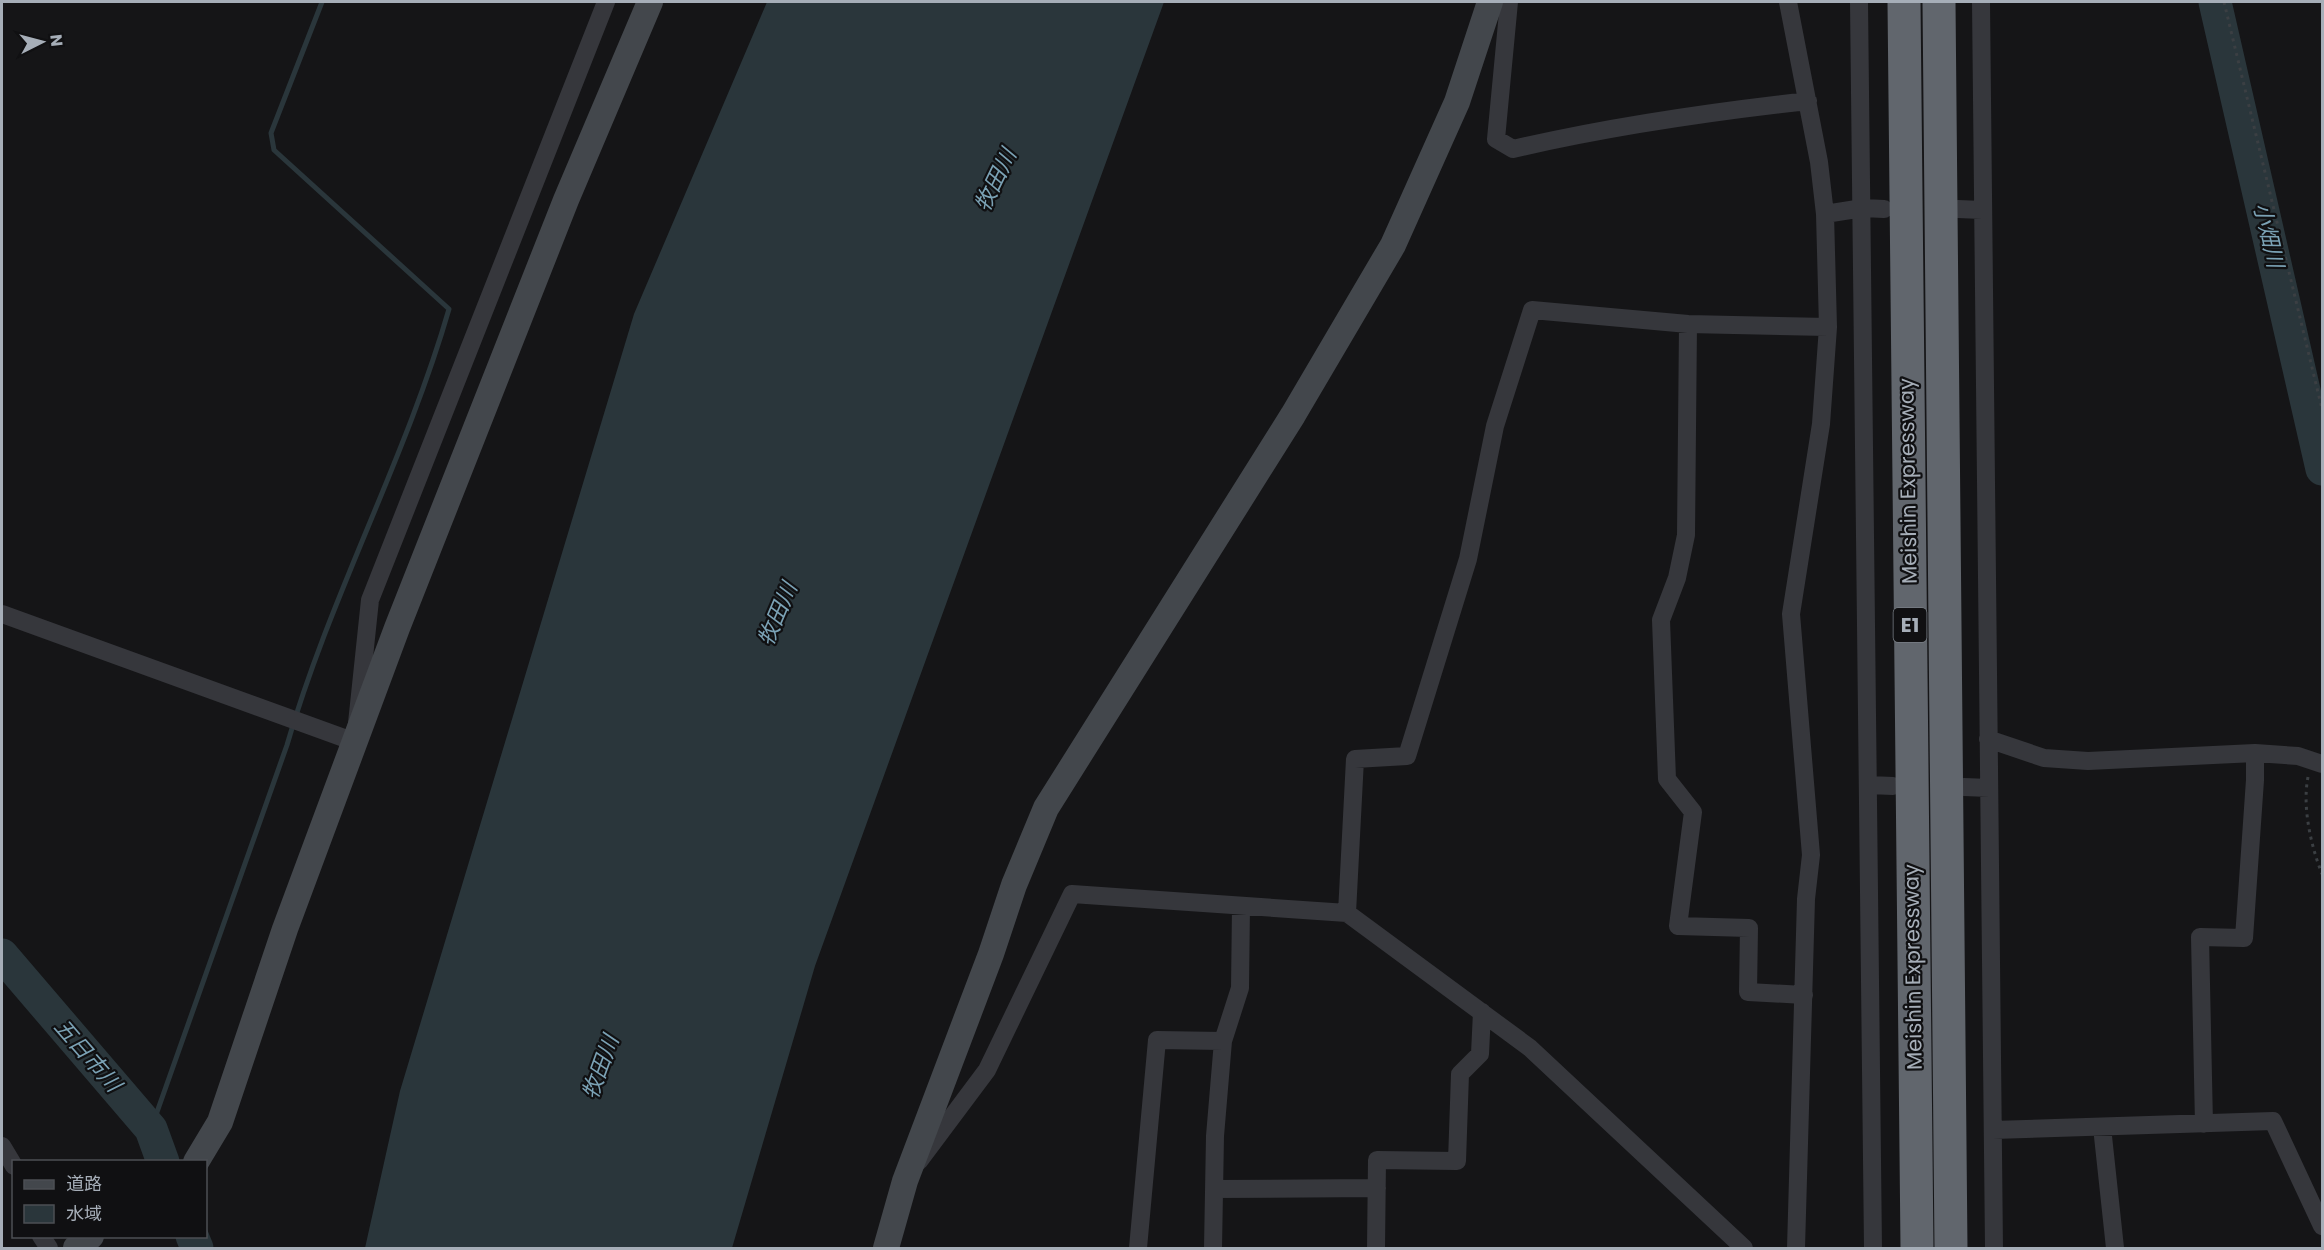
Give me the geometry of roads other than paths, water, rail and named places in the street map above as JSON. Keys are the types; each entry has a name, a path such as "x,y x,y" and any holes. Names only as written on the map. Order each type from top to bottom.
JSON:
{"highway":[{"name":"Meishin Expressway","path":"1904,2 1917,1248"},
{"name":"Meishin Expressway","path":"1939,2 1951,1248"}],"street":[{"path":"356,742 370,600 606,2"},
{"path":"197,1160 220,1122 285,929 402,617 553,233 650,2"},
{"path":"886,1248 904,1181 991,954 1014,885 1046,808 1293,415 1394,245 1457,102 1490,2"},
{"path":"1509,2 1496,139 1513,148 1566,136 1699,113 1808,101"},
{"path":"1788,2 1808,101 1824,214 1828,327 1821,424 1791,614 1811,855 1806,898 1796,1248"},
{"path":"1859,2 1874,1248"},
{"path":"1981,2 1994,1248"},
{"path":"1824,214 1863,208 1884,208"},
{"path":"1958,209 1982,210"},
{"path":"1347,913 1355,759 1407,756 1468,559 1495,426 1532,310 1688,324 1828,327"},
{"path":"1688,324 1686,536 1677,578 1661,620 1667,779 1694,812 1678,926 1749,928 1748,992 1804,995"},
{"path":"2,614 356,742"},
{"path":"1988,739 2044,758 2088,761 2255,753 2298,756 2319,763"},
{"path":"2204,1124 2200,937 2244,938 2255,753"},
{"path":"1869,785 1893,786"},
{"path":"1964,787 1989,788"},
{"path":"904,1181 987,1070 1072,894 1347,913 1530,1048 1744,1248"},
{"path":"1213,1248 1214,1189 1223,1041 1240,988 1241,906"},
{"path":"1376,1248 1377,1160 1457,1161 1460,1074 1480,1054 1482,1012"},
{"path":"1138,1248 1157,1040 1223,1041"},
{"path":"1993,1130 2273,1121 2322,1226"},
{"path":"2102,1127 2115,1248"},
{"path":"2,1146 12,1163"},
{"path":"1214,1189 1377,1188"},
{"path":"76,1248 89,1238"}],"water":[{"name":"牧田川","path":"767,2 1164,2 815,966 732,1248 365,1248 400,1091 634,314"}],"waterway":[{"path":"151,1129 324,635 412,419 449,309 274,150 271,133 322,2"},
{"name":"小畑川","path":"2215,2 2322,469"},
{"name":"五日市川","path":"2,955 151,1129 162,1160"},
{"name":"五日市川","path":"193,1238 197,1248"}]}
